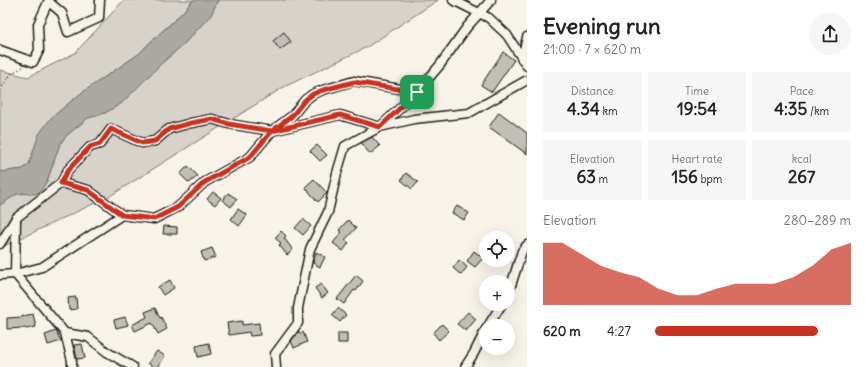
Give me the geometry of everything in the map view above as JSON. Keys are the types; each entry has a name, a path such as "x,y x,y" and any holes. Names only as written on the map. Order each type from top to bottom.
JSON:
{"street":[{"path":"0,50 33,62 39,51 38,24 49,1 62,14 68,32 99,18 100,0"},
{"path":"453,0 489,18 507,35 527,66"},
{"path":"276,367 275,354 298,323 298,308 310,249 328,212 345,146 380,127 417,92 440,65 467,27 491,0"},
{"path":"522,59 527,37"},
{"path":"0,244 16,218 61,183 68,170 90,147 100,144 111,129 142,143 155,141 169,129 212,119 229,124 272,131 340,115 380,127 414,119 469,113 527,80"},
{"path":"61,183 88,190 122,215 154,219 178,207 205,182 250,157 272,131 292,116 305,100 313,94 354,82 417,92"},
{"path":"0,275 15,274 42,267 122,215"},
{"path":"16,218 15,274 65,333 72,361 72,367"},
{"path":"514,275 522,251 527,245"},
{"path":"65,333 88,337 132,367"},
{"path":"465,367 479,343"}],"path":[{"path":"0,90 11,74 33,62"}],"shaded area":[{"path":"124,0 193,0 181,14 140,53 80,94 51,118 36,143 29,164 23,169 0,172 0,70 28,77 75,53"},
{"path":"193,0 218,0 211,15 185,43 162,63 122,103 105,113 88,118 66,136 60,144 47,181 38,193 17,194 0,205 0,172 23,169 29,164 39,134 51,118 80,94 140,53 181,14"},
{"path":"218,0 438,0 367,47 282,88 110,196 0,248 0,205 17,194 38,193 47,181 60,144 66,136 88,118 105,113 122,103 162,63 185,43 211,15"}],"building":[{"path":"284,32 291,42 280,50 273,41"},
{"path":"503,52 514,60 492,92 481,85"},
{"path":"499,112 527,133 527,154 489,127"},
{"path":"372,137 380,146 370,154 361,143"},
{"path":"317,145 327,155 320,161 310,151"},
{"path":"188,166 198,176 189,183 180,174"},
{"path":"406,173 418,182 412,189 401,180"},
{"path":"314,179 327,193 318,202 305,187"},
{"path":"213,192 221,198 215,205 207,199"},
{"path":"228,193 237,199 231,207 222,200"},
{"path":"457,206 469,213 464,220 452,213"},
{"path":"238,209 247,215 239,226 231,219"},
{"path":"303,219 311,226 303,235 295,228"},
{"path":"348,220 356,228 345,240 349,243 343,251 333,243 342,232 339,230"},
{"path":"164,226 177,227 177,234 163,234"},
{"path":"281,231 286,236 284,238 293,250 287,255 279,245 281,243 275,238"},
{"path":"212,248 216,257 204,261 201,252"},
{"path":"474,251 479,255 479,262 475,267 467,261"},
{"path":"316,252 325,257 320,267 313,263"},
{"path":"459,260 467,267 461,275 453,268"},
{"path":"356,275 363,281 356,291 354,290 344,304 337,299"},
{"path":"170,280 174,288 163,295 158,287"},
{"path":"321,284 328,293 322,298 315,288"},
{"path":"76,297 77,309 69,310 68,298"},
{"path":"155,308 167,329 158,334 152,323 135,331 132,325 147,317 145,312"},
{"path":"338,308 346,315 340,322 332,315"},
{"path":"468,312 476,319 466,331 457,324"},
{"path":"33,314 36,327 26,329 7,329 7,318 23,317"},
{"path":"125,317 128,325 116,328 114,320"},
{"path":"242,321 242,325 259,323 260,335 250,336 249,332 229,335 227,323"},
{"path":"442,324 449,331 439,340 433,333"},
{"path":"56,331 61,341 48,345 45,335"},
{"path":"299,331 300,334 303,332 307,342 294,348 291,341"},
{"path":"338,333 347,333 347,343 338,343"},
{"path":"209,343 211,354 198,357 196,346"},
{"path":"82,344 85,358 77,359 74,345"},
{"path":"157,351 165,356 158,367 153,367 148,363"}],"route":[{"path":"417,92 354,82 323,90 313,94 305,100 292,116 272,131 229,124 212,119 169,129 155,141 142,143 111,129 100,144 90,147 68,170 61,183 88,190 122,215 154,219 178,207 205,182 250,157 272,131 340,115 380,127 417,92"}]}
